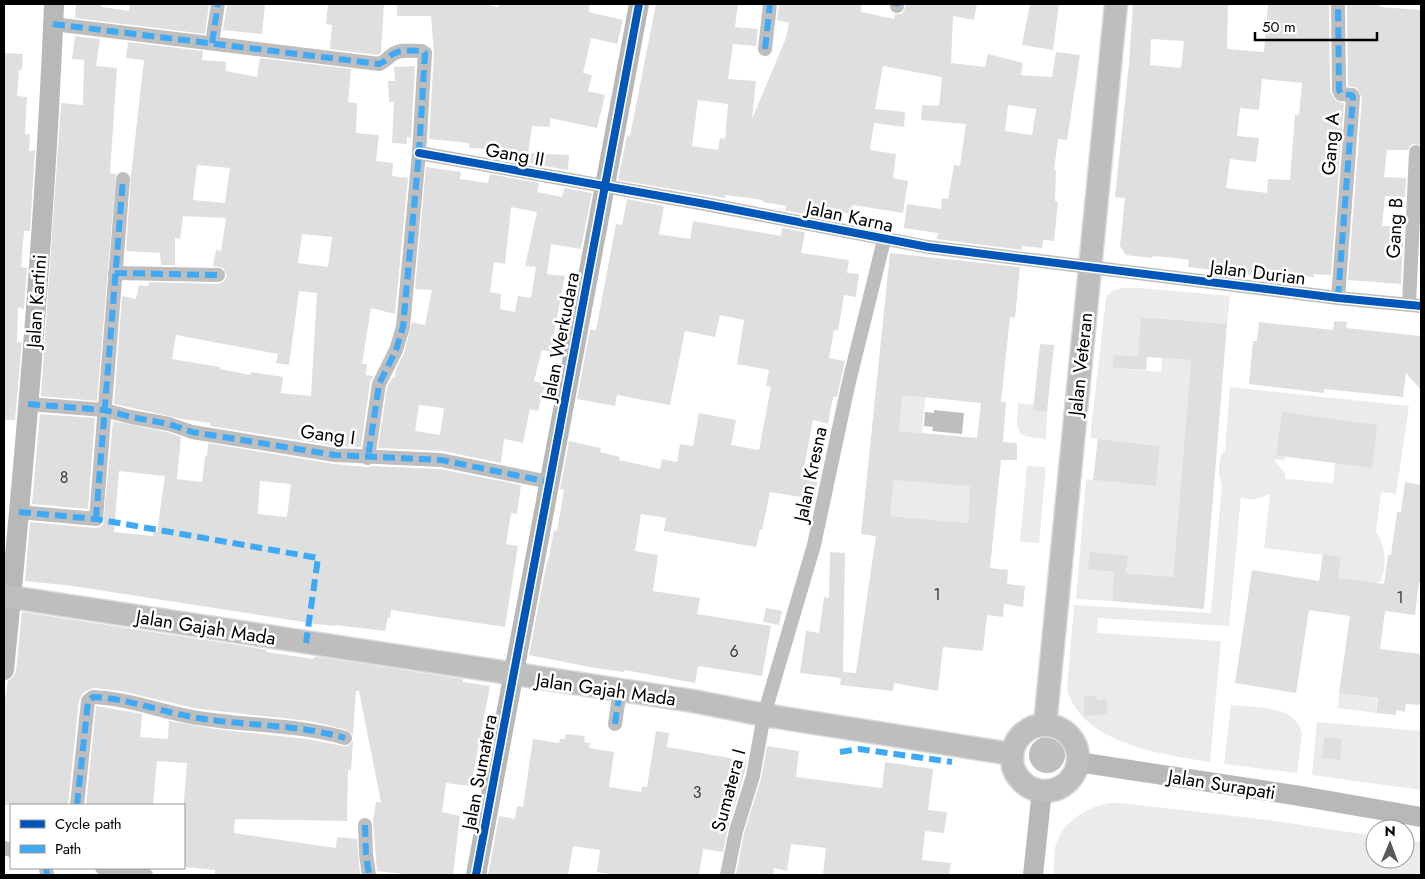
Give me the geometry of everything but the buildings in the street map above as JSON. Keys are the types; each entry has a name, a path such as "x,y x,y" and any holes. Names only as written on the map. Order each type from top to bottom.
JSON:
{"main road":[{"name":"Jalan Kartini","path":"4,670 7,596 19,512 28,404 48,130 54,4"},
{"name":"Jalan Werkudara","path":"514,675 640,4"},
{"name":"Jalan Veteran","path":"1045,725 1116,4"},
{"name":"Jalan Gajah Mada","path":"7,596 620,690 1012,754"},
{"name":"Jalan Sumatera","path":"476,875 514,675"},
{"path":"1045,725 1061,729 1073,740 1078,762 1075,771 1062,786 1052,790 1042,790 1032,788 1023,782 1014,769 1012,754 1019,736 1036,726 1045,725"},
{"name":"Jalan Surapati","path":"1078,762 1300,796 1421,817"},
{"path":"1033,875 1042,790"}],"street":[{"path":"212,43 218,4"},
{"path":"765,49 770,4"},
{"name":"Gang A","path":"1338,4 1339,90 1343,95 1353,97 1338,298"},
{"path":"53,24 379,64 400,51 424,52 426,57 419,153 403,327 396,350 379,384 368,458"},
{"name":"Gang B","path":"1415,306 1416,152"},
{"name":"Gang II","path":"419,153 605,185"},
{"path":"19,512 96,519 123,179"},
{"name":"Jalan Karna","path":"605,185 884,240 987,256 1090,267"},
{"name":"Jalan Kresna","path":"764,715 814,545 848,386 884,240"},
{"name":"Jalan Durian","path":"1090,267 1415,306"},
{"path":"115,273 218,275"},
{"name":"Gang I","path":"28,404 104,410 169,424 192,432 318,453 368,458 441,460 549,482"},
{"path":"615,724 620,690"},
{"path":"77,804 88,701 93,698 196,718 322,732 345,738"},
{"name":"Sumatera I","path":"727,875 736,831 753,776 764,715"},
{"path":"365,825 369,875"},
{"path":"108,869 146,875"}],"shaded area":[{"path":"1141,288 1230,296 1227,324 1142,317 1138,356 1113,355 1113,368 1161,372 1162,358 1191,360 1173,577 1126,573 1128,556 1089,570 1114,572 1112,601 1076,599 1086,479 1156,486 1160,446 1090,438 1106,298 1112,291 1117,289"},
{"path":"1230,387 1409,406 1396,494 1381,492 1376,532 1384,550 1384,569 1381,581 1372,584 1338,578 1341,557 1264,548 1270,494 1252,499 1241,497 1229,626 1098,618 1097,633 1221,641 1210,762 1148,750 1105,734 1088,722 1075,707 1067,688 1074,605 1211,613 1222,484 1219,477 1219,469 1222,453 1225,452","holes":["1286,457 1335,463 1333,483 1285,479 1285,473 1274,460 1284,460"]},
{"path":"904,388 926,390 922,433 919,433 970,486 968,523 890,516"},
{"path":"1018,403 1034,405 1034,411 1047,412 1046,439 1020,434 1017,424"},
{"path":"934,410 964,413 962,434 932,431 933,427 924,426 925,412 934,413"},
{"path":"1027,466 1046,467 1039,543 1020,542"},
{"path":"1339,693 1377,698 1376,713 1338,708"},
{"path":"1231,705 1272,709 1283,712 1298,724 1302,733 1297,773 1224,764"},
{"path":"1317,722 1420,731 1421,790 1312,775"},
{"path":"1047,737 1054,738 1060,742 1064,748 1064,762 1060,768 1054,772 1047,773 1040,772 1034,768 1030,762 1029,755 1030,748 1034,742 1040,738"},
{"path":"1121,803 1268,820 1365,835 1365,869 1415,869 1415,841 1421,842 1421,875 1053,875 1055,848 1063,831 1076,817 1102,805"}],"marked path":[{"path":"212,43 218,4"},
{"path":"765,49 770,4"},
{"path":"1338,4 1339,90 1341,94 1352,95 1353,97 1338,298"},
{"path":"53,24 379,64 400,51 422,51 425,53 419,153 403,327 396,350 379,384 368,458"},
{"path":"96,519 123,179"},
{"path":"115,273 218,275"},
{"path":"28,404 104,410 169,424 192,432 335,455 441,460 549,482"},
{"path":"19,512 96,519 318,558 306,643"},
{"path":"615,724 620,690"},
{"path":"77,804 88,701 93,697 119,700 216,721 309,730 345,738"},
{"path":"840,752 859,749 952,762"},
{"path":"365,825 369,875"},
{"path":"46,869 47,875"}],"cycle path":[{"path":"476,875 639,4"},
{"path":"419,153 711,205 928,247 1338,298 1421,306"}]}
